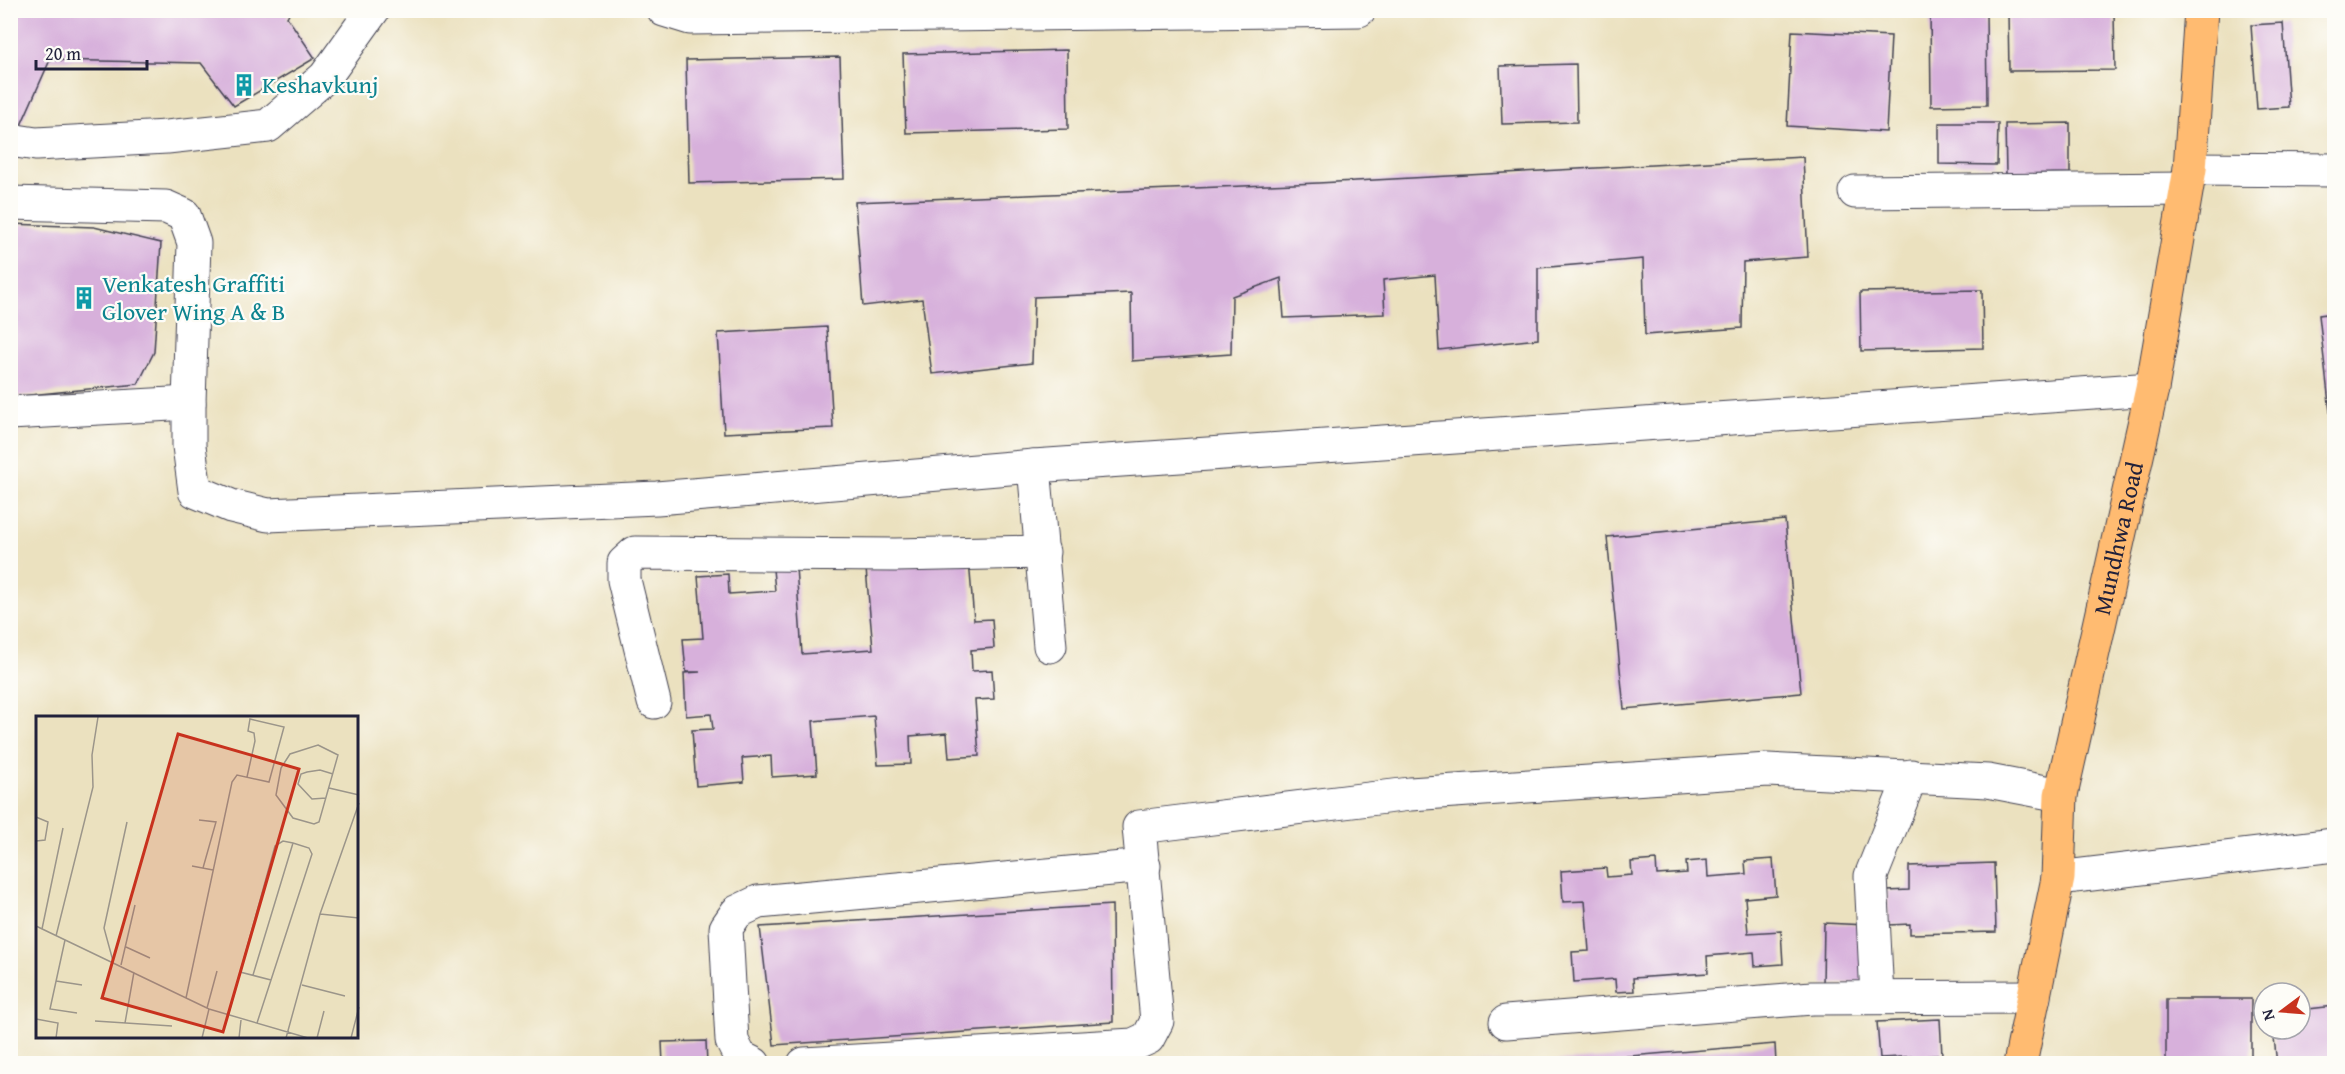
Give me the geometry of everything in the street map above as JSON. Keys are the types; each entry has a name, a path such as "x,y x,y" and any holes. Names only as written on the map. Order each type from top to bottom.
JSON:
{"main road":[{"name":"Mundhwa Road","path":"2020,1064 2058,878 2061,795 2152,389 2188,179 2200,10"}],"street":[{"path":"10,140 36,144 167,137 268,126 326,77 373,10"},
{"path":"664,10 690,18 829,14 1359,10"},
{"path":"1855,192 2188,179 2334,170"},
{"path":"10,203 166,207 183,215 194,243 189,446 195,491 231,506 268,514 657,498 1034,466 2152,389"},
{"path":"10,413 189,403"},
{"path":"1034,466 1050,646"},
{"path":"654,702 624,579 624,563 635,553 895,555 1043,552"},
{"path":"804,1064 1133,1045 1148,1038 1157,1021 1139,827 1410,794 1768,770 1988,781 2061,795"},
{"path":"1877,997 1871,876 1911,776"},
{"path":"2058,878 2334,845"},
{"path":"754,1064 740,1057 732,1041 726,928 737,912 758,902 1144,866"},
{"path":"1506,1022 1812,998 2034,997"}],"building":[{"name":"Keshavkunj","path":"10,10 291,10 287,17 315,58 234,106 201,63 50,60 21,125 10,122"},
{"path":"1930,10 1986,10 1987,105 1931,106"},
{"path":"2114,11 2115,70 2009,71 2008,12"},
{"path":"2283,23 2289,107 2257,109 2251,25"},
{"path":"1792,31 1891,36 1886,132 1787,126"},
{"path":"1067,50 1068,129 906,133 903,54"},
{"path":"840,57 844,179 689,183 686,60"},
{"path":"1576,64 1577,122 1502,124 1500,66"},
{"path":"1939,123 1998,123 1997,165 1939,164"},
{"path":"2070,123 2070,173 2006,174 2005,124"},
{"path":"1803,157 1808,257 1743,262 1742,328 1645,335 1643,259 1538,268 1538,339 1439,350 1435,275 1383,280 1385,314 1284,318 1281,278 1232,296 1231,354 1132,361 1131,293 1034,297 1032,363 932,374 922,299 863,306 855,202 1318,183"},
{"name":"Venkatesh Graffiti Glover Wing A & B","path":"10,224 94,227 161,243 154,352 138,384 10,397"},
{"path":"1982,290 1983,348 1861,351 1860,292"},
{"path":"2334,313 2334,421 2331,421 2319,315"},
{"path":"827,327 833,428 724,433 718,333"},
{"path":"1785,520 1801,693 1624,709 1607,537"},
{"path":"969,561 974,620 992,619 994,648 971,650 972,671 992,670 994,699 975,700 979,756 949,758 947,733 910,736 911,764 878,765 874,716 813,721 817,774 772,777 771,756 742,758 744,782 696,786 692,730 713,729 711,714 686,716 684,673 700,672 686,672 683,639 703,638 698,576 728,574 729,594 775,591 773,569 796,567 802,654 873,649 866,569"},
{"path":"1773,859 1776,895 1745,898 1748,933 1781,931 1783,964 1755,966 1754,952 1707,956 1708,973 1633,978 1634,991 1616,992 1615,979 1574,982 1572,952 1589,951 1585,901 1563,902 1561,871 1606,868 1607,877 1632,875 1631,862 1656,860 1657,875 1687,873 1686,862 1707,860 1708,877 1746,874 1745,861"},
{"path":"1994,863 1996,932 1910,934 1910,924 1889,925 1887,891 1909,890 1909,866"},
{"path":"1112,905 1113,1022 774,1045 760,927"},
{"path":"1824,923 1866,925 1863,982 1823,985"},
{"path":"2166,999 2251,999 2251,1064 2166,1064"},
{"path":"2334,1006 2334,1064 2277,1064 2274,1041 2312,1041 2312,1009"},
{"path":"1940,1019 1942,1055 1880,1058 1877,1022"},
{"path":"706,1041 707,1064 663,1064 662,1042"},
{"path":"1775,1044 1776,1064 1466,1064 1582,1060"}],"place":[{"name":"Keshavkunj","path":"244,85"},
{"name":"Venkatesh Graffiti Glover Wing A & B","path":"84,298"}]}
